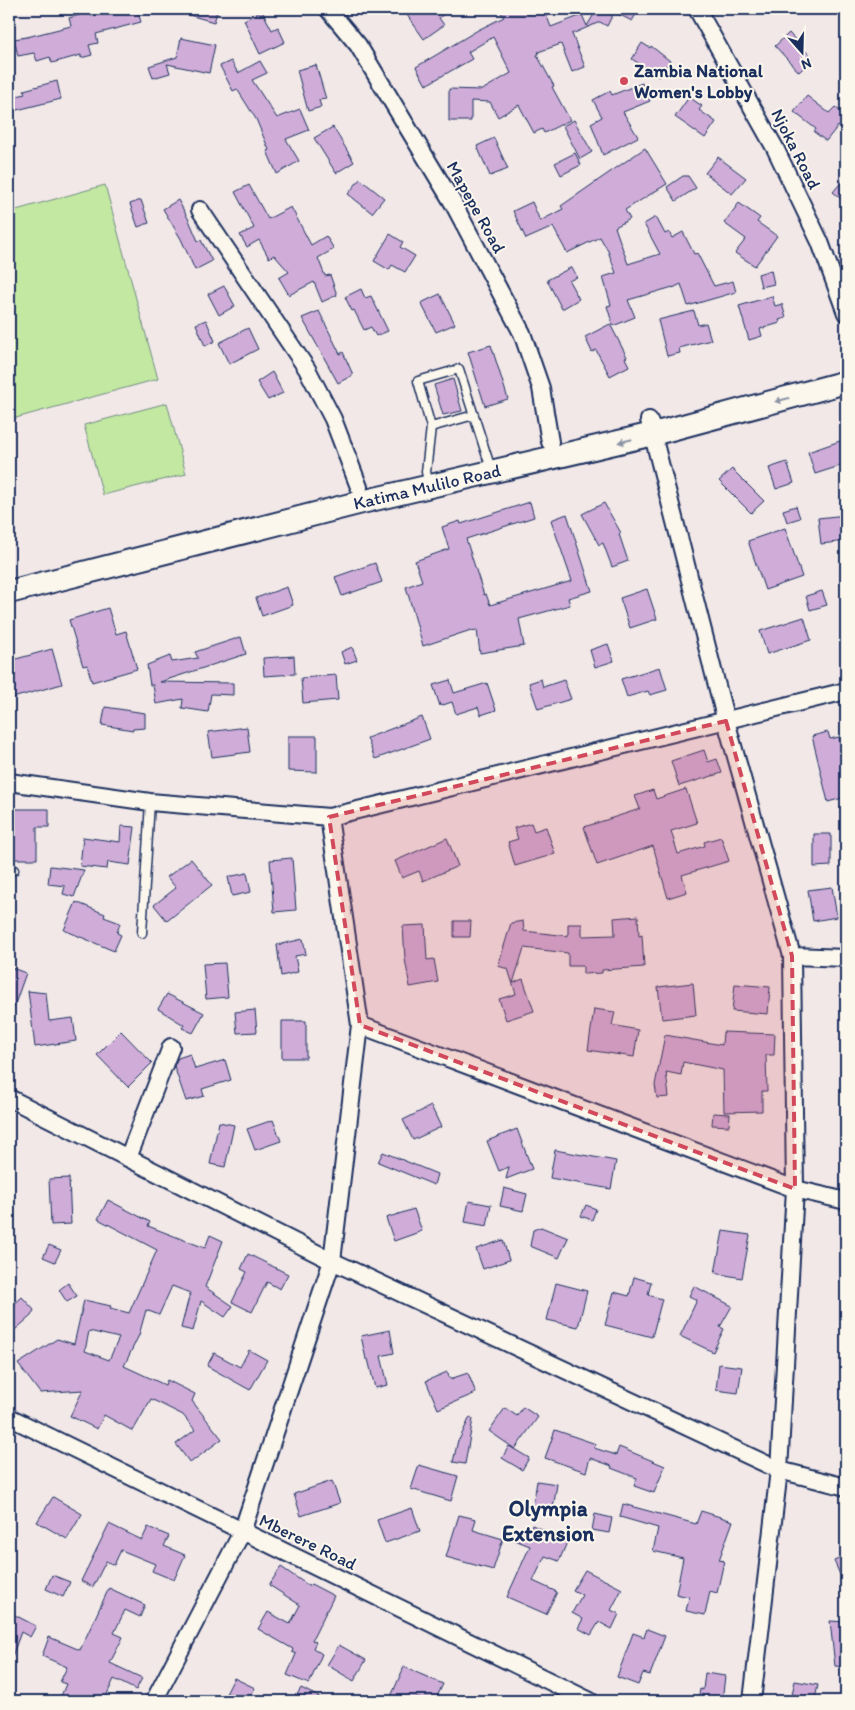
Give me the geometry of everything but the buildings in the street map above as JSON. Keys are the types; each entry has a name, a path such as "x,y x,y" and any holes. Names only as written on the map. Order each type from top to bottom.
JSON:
{"main road":[{"name":"Katima Mulilo Road","path":"490,464 550,442 651,427 846,367"},
{"name":"Katima Mulilo Road","path":"9,592 427,479 846,382"},
{"name":"Katima Mulilo Road","path":"9,577 359,487 427,479"}],"street":[{"name":"Mapepe Road","path":"328,9 358,45 448,195 522,332 541,388 550,442"},
{"name":"Njoka Road","path":"696,9 775,148 820,242 846,313"},
{"path":"200,210 307,369 333,419 359,487"},
{"path":"651,427 726,721 792,956 795,1189 779,1470 752,1701"},
{"path":"9,782 150,802 329,817 846,691"},
{"path":"154,1701 242,1532 332,1261 360,1025 329,817"},
{"path":"792,956 846,958"},
{"path":"360,1025 795,1189 846,1201"},
{"path":"128,1158 171,1046"},
{"path":"9,1098 332,1261 779,1470 846,1487"},
{"name":"Mberere Road","path":"9,1417 590,1701"}],"lane":[{"path":"427,479 431,427 418,381 459,369 490,464"},
{"path":"431,427 474,415"},
{"path":"142,933 150,802"}],"highlighted area":[{"path":"726,721 792,956 795,1189 360,1025 329,817"}],"green space":[{"path":"105,185 158,379 12,419 9,408 9,212"},
{"path":"167,403 186,474 103,495 84,425"}],"place":[{"name":"Zambia National Women's Lobby","path":"624,81"}],"district":[{"name":"Olympia Extension","path":"548,1520"}]}
